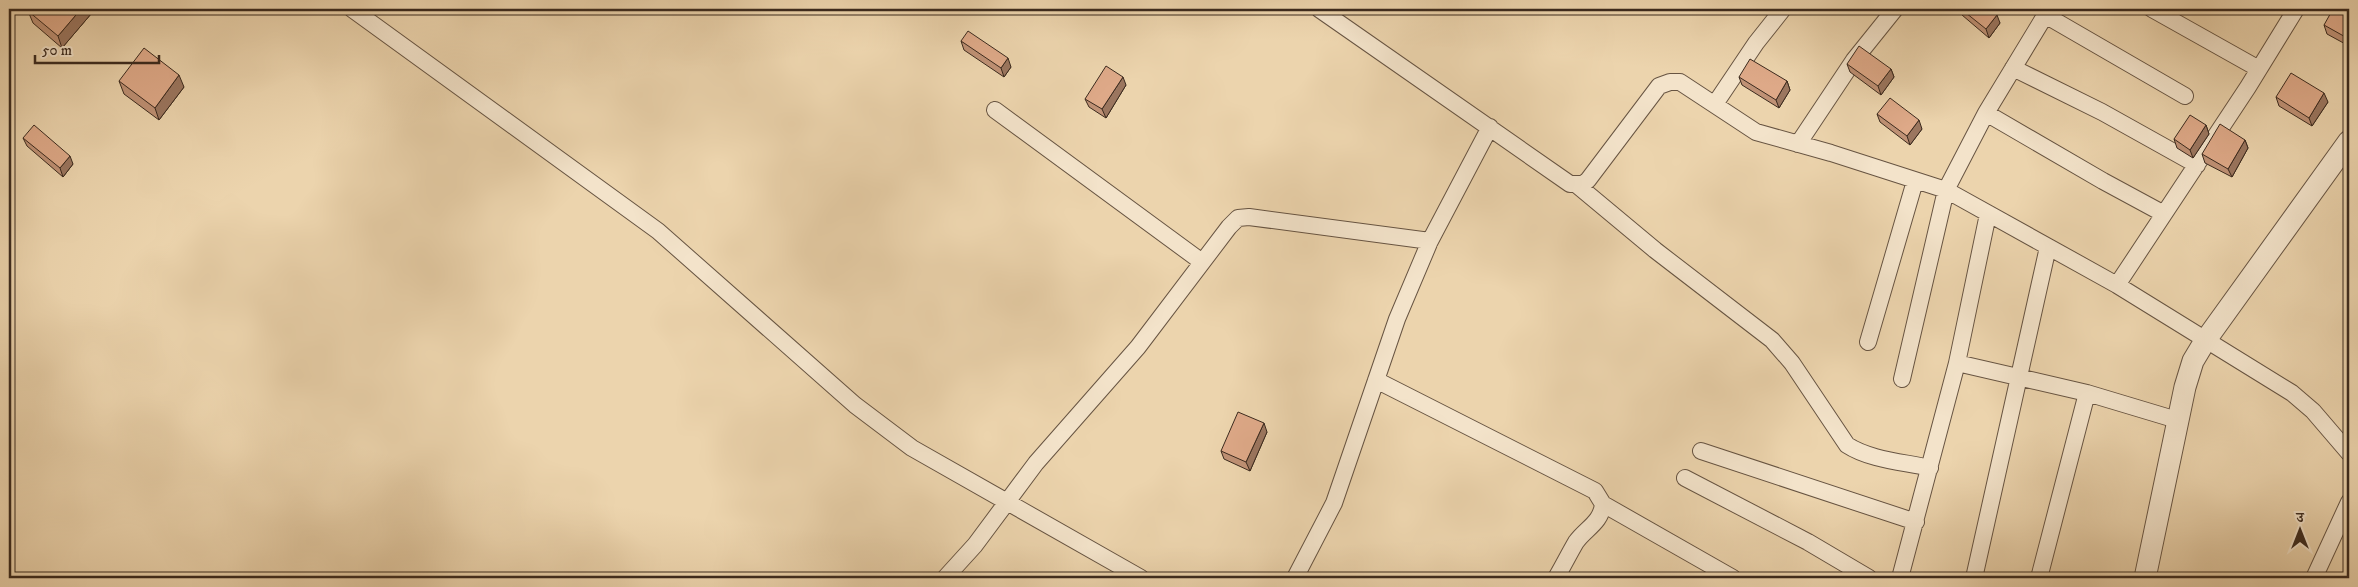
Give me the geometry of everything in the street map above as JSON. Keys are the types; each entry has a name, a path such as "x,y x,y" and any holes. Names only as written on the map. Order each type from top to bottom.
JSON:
{"street":[{"path":"352,9 658,230 855,405 894,434 939,465 1141,578"},
{"path":"1319,9 1570,184 1577,186 1655,250 1772,340 1792,363 1847,445 1867,454 1930,468"},
{"path":"1715,104 1756,43 1783,9"},
{"path":"1798,144 1854,60 1895,9"},
{"path":"2152,9 2259,69"},
{"path":"2117,285 2259,69 2289,11"},
{"path":"1902,379 1946,190 1986,113 2047,12 2185,96"},
{"path":"2013,68 2102,112 2197,165"},
{"path":"1577,186 1588,180 1659,86 1670,82 1680,82 1756,132 1946,190 2117,285 2304,402 2349,453"},
{"path":"995,110 1202,262"},
{"path":"1986,113 2102,181 2164,214"},
{"path":"1295,578 1334,503 1397,319 1430,241 1490,127"},
{"path":"2145,578 2177,420 2193,361 2205,341 2349,141"},
{"path":"1868,342 1915,181"},
{"path":"1900,578 1957,363 1988,214"},
{"path":"953,576 1036,463 1138,347 1229,227 1238,218 1249,217 1430,241"},
{"path":"1974,578 2048,247"},
{"path":"1957,363 2087,393 2177,420"},
{"path":"1376,380 1595,491 1603,504 1732,578"},
{"path":"2039,578 2087,393"},
{"path":"1701,452 1916,522"},
{"path":"1685,478 1808,542 1869,578"},
{"path":"2314,578 2349,502"},
{"path":"1556,578 1578,540 1598,521 1603,504"}],"building":[{"path":"30,9 81,9 58,36 28,11"},
{"path":"1961,9 1990,9 1997,15 1986,29"},
{"path":"2333,9 2341,9 2349,13 2349,39 2324,25"},
{"path":"968,31 1008,58 1001,68 961,41"},
{"path":"1859,46 1891,69 1878,86 1847,64"},
{"path":"144,48 179,75 155,108 119,81"},
{"path":"1750,59 1787,81 1776,100 1739,77"},
{"path":"1106,66 1123,77 1102,109 1085,99"},
{"path":"2291,73 2324,93 2309,118 2276,97"},
{"path":"1890,98 1919,120 1907,136 1877,114"},
{"path":"2190,115 2206,125 2190,150 2174,139"},
{"path":"2220,124 2245,140 2228,169 2202,154"},
{"path":"34,125 70,156 60,168 23,138"},
{"path":"1238,412 1264,423 1246,462 1221,451"}]}
